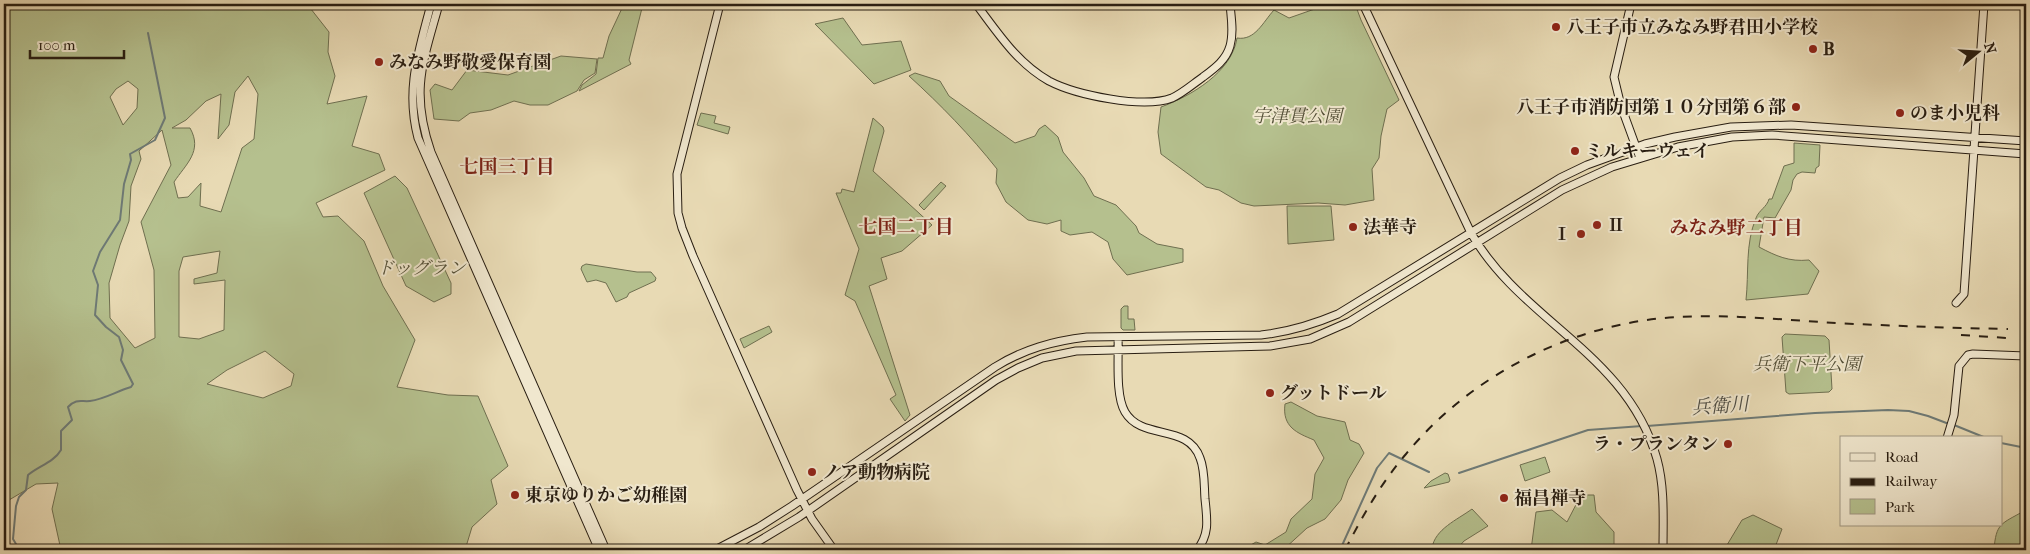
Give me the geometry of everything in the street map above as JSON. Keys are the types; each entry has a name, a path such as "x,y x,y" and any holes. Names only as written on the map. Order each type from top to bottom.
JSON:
{"street":[{"path":"431,4 412,86 413,114 418,138 599,550"},
{"path":"439,4 420,82 419,104 422,128 430,152 606,550"},
{"path":"720,4 680,156 676,186 678,213 693,256 802,500 834,550"},
{"path":"976,4 1017,57 1049,80 1082,94 1147,102 1163,100 1178,95 1222,61 1228,52 1232,36 1230,4"},
{"path":"1363,4 1476,242 1506,280 1611,376 1629,398 1642,421 1658,461 1663,550"},
{"path":"1631,4 1614,77 1615,89 1640,158"},
{"path":"1956,303 1964,294 1984,4"},
{"path":"715,550 759,528 802,500 1014,355 1060,340 1118,337 1261,335 1298,329 1338,314 1560,178 1587,165 1636,147 1675,136 1711,129 1772,125 2026,141"},
{"path":"744,550 808,511 1012,370 1042,358 1076,351 1270,346 1310,339 1349,322 1562,190 1591,176 1640,158 1714,140 1772,135 2026,154"},
{"path":"1118,337 1120,395 1125,413 1140,426 1183,438 1192,445 1200,456 1203,469 1207,528 1203,541 1197,550"},
{"path":"1948,436 1953,419 1958,366 1968,355 2026,356"}],"green space":[{"path":"4,4 307,4 329,32 328,52 335,76 327,104 367,96 352,146 379,154 385,170 316,203 323,217 338,216 364,241 383,286 415,340 397,387 448,395 478,396 508,466 491,480 497,504 472,527 465,550 61,550 52,509 58,483 36,484 4,503","holes":["248,76 258,94 254,139 242,148 221,212 200,206 201,183 188,197 178,198 174,182 188,163 195,144 190,128 172,128 186,120 206,101 221,94 218,139 229,125 235,92","128,81 138,89 137,108 123,125 110,97 116,89","162,130 171,165 141,222 154,270 155,338 135,348 110,318 109,283 129,221 131,186 141,159 139,151","220,251 217,273 194,279 194,284 225,280 224,330 199,339 179,337 179,271 183,257","265,351 294,374 291,386 263,398 207,384 227,370"]},
{"path":"624,4 643,4 629,60 631,64 579,91 582,85 596,74 598,58 603,58 609,36"},
{"name":"宇津貫公園","path":"1329,4 1355,4 1399,100 1387,109 1381,136 1379,158 1372,169 1374,200 1345,205 1318,203 1254,206 1241,203 1219,190 1206,187 1161,154 1158,132 1161,107 1197,89 1219,72 1234,50 1237,38 1249,37 1254,34 1274,10 1289,18"},
{"path":"843,18 862,45 901,41 911,70 874,84 815,24"},
{"path":"561,56 597,59 595,73 584,80 577,91 548,105 530,105 514,101 491,110 470,113 459,121 434,119 430,90 435,84 452,90 467,70 508,75"},
{"path":"915,73 940,81 949,96 1015,143 1035,136 1039,129 1045,125 1058,137 1063,152 1084,178 1094,196 1116,205 1136,226 1139,233 1157,244 1183,249 1183,262 1127,275 1113,259 1108,242 1092,232 1070,235 1061,231 1061,220 1047,224 1028,220 1006,202 996,183 997,169 987,156 955,121 909,76"},
{"path":"701,113 716,116 714,123 730,127 728,134 697,125"},
{"path":"873,118 883,127 884,131 873,171 932,225 902,251 881,258 887,279 869,286 910,415 905,421 890,399 896,395 855,301 845,295 859,249 836,193 841,193 842,189 854,192"},
{"path":"1794,143 1820,145 1819,166 1816,168 1815,173 1802,172 1797,174 1793,180 1791,190 1775,218 1764,217 1759,247 1783,258 1809,260 1819,271 1808,294 1746,300 1749,248 1753,228 1757,215 1769,199 1772,199 1784,166 1794,163"},
{"name":"ドッグラン","path":"395,176 407,188 451,283 451,294 434,302 406,286 364,193"},
{"path":"941,182 946,186 924,210 919,205"},
{"path":"1287,206 1331,206 1334,240 1288,244"},
{"path":"586,264 637,272 651,272 656,278 655,281 629,293 627,297 616,302 606,283 596,280 587,282 581,269"},
{"path":"1124,306 1128,306 1128,319 1134,319 1135,330 1123,330 1121,328 1121,309"},
{"path":"769,326 772,332 744,348 740,339"},
{"name":"兵衛下平公園","path":"1785,334 1825,336 1829,340 1832,389 1829,392 1789,394 1786,392 1782,337"},
{"path":"1291,402 1317,416 1345,422 1350,440 1359,444 1364,453 1348,480 1341,500 1325,519 1307,528 1283,550 1242,550 1256,542 1265,545 1286,532 1291,519 1312,499 1315,474 1324,458 1314,440 1297,432 1288,424 1285,404"},
{"path":"1545,457 1550,472 1525,481 1520,465"},
{"path":"1445,473 1448,474 1449,482 1424,488 1431,481"},
{"path":"1581,495 1594,495 1596,512 1614,532 1614,550 1531,550 1536,512 1552,510 1567,522"},
{"path":"1472,509 1488,526 1464,541 1456,550 1433,550 1437,535"},
{"path":"2026,511 2026,550 1994,550 1998,529 2010,519"},
{"path":"1753,515 1782,529 1774,550 1724,550 1742,520"}],"waterway":[{"path":"14,550 16,544 13,539 16,506 19,497 26,490 28,475 50,461 61,450 61,431 72,420 68,407 77,401 90,401 106,397 131,387 133,384 121,360 123,350 119,337 95,315 98,285 93,271 100,252 120,220 124,184 131,160 130,154 155,140 165,118 148,33"},
{"name":"兵衛川","path":"1647,426 1815,413 1888,410 1909,411 1949,424"},
{"name":"兵衛川","path":"1954,425 1981,436"},
{"name":"兵衛川","path":"1459,473 1588,430 1642,426"},
{"name":"兵衛川","path":"2002,443 2026,448"},
{"name":"兵衛川","path":"1340,550 1377,468 1389,453 1429,472"}],"railway":[{"path":"1345,550 1380,488 1406,454 1432,425 1493,377 1527,358 1563,342 1600,330 1638,321 1697,316 2008,329"},
{"path":"1961,335 2007,338"}],"place":[{"name":"八王子市立みなみ野君田小学校","path":"1556,27"},
{"name":"B","path":"1813,49"},
{"name":"みなみ野敬愛保育園","path":"379,62"},
{"name":"八王子市消防団第１０分団第６部","path":"1796,107"},
{"name":"のま小児科","path":"1900,113"},
{"name":"ミルキーウェイ","path":"1575,151"},
{"name":"Ⅱ","path":"1597,225"},
{"name":"法華寺","path":"1353,227"},
{"name":"Ⅰ","path":"1581,234"},
{"name":"グットドール","path":"1270,393"},
{"name":"ラ・プランタン","path":"1728,444"},
{"name":"ノア動物病院","path":"812,472"},
{"name":"東京ゆりかご幼稚園","path":"515,495"},
{"name":"福昌禅寺","path":"1504,498"}],"district":[{"name":"七国三丁目","path":"507,167"},
{"name":"七国二丁目","path":"906,227"},
{"name":"みなみ野二丁目","path":"1736,228"}]}
